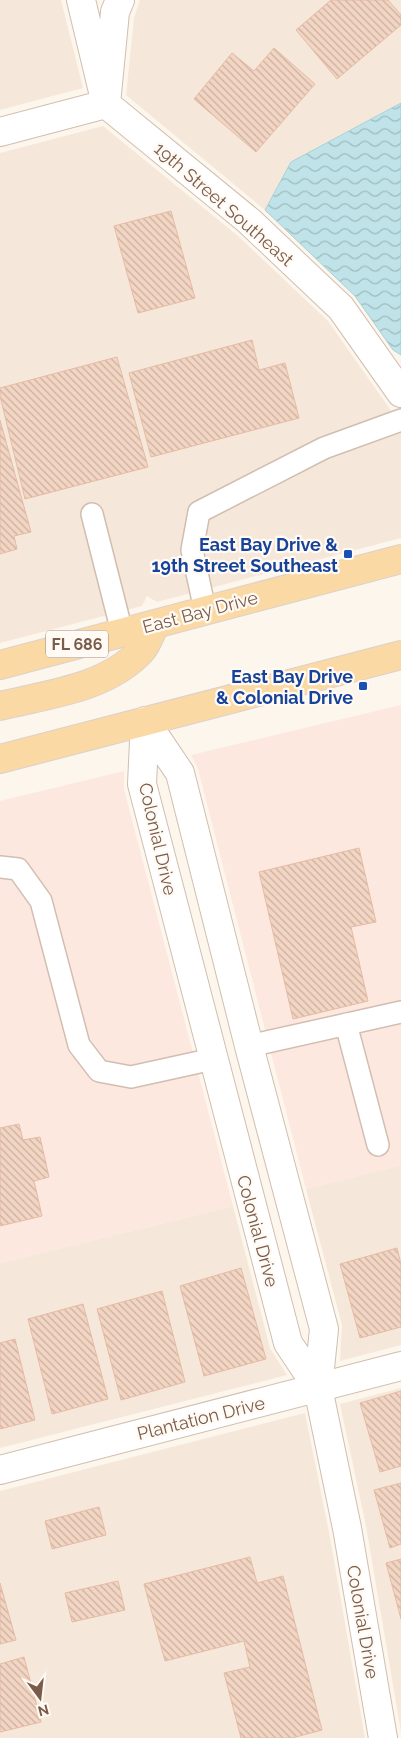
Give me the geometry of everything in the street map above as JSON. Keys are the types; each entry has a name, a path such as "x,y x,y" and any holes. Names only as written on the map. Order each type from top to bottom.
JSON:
{"main road":[{"name":"East Bay Drive","path":"0,665 401,559"},
{"path":"0,706 89,685 110,675 143,650 155,624"},
{"path":"0,759 401,655"}],"street":[{"path":"81,0 106,104"},
{"path":"106,104 115,12 120,0"},
{"path":"0,132 106,104"},
{"name":"19th Street Southeast","path":"106,104 249,221 341,308 401,393"},
{"name":"Colonial Drive","path":"145,721 180,773 248,1046 324,1330 318,1388 347,1528 383,1738"},
{"name":"Colonial Drive","path":"145,721 142,784 213,1059 288,1344 318,1388"},
{"name":"Plantation Drive","path":"0,1470 401,1366"}],"lane":[{"path":"205,610 192,550 199,512 324,448 401,420"},
{"path":"92,514 122,632"},
{"path":"0,868 18,869 41,901 79,1045 99,1071 131,1077 213,1059"},
{"path":"248,1046 401,1012"},
{"path":"346,1024 378,1145"}],"shaded area":[{"path":"0,0 61,0 83,88 0,110"},
{"path":"140,0 401,0 401,103 291,162 265,210 126,95 134,18"},
{"path":"103,126 238,236 328,321 392,412 401,419 401,538 157,602 147,596 142,606 0,643 0,153"},
{"path":"401,705 401,1165 306,1189 198,769 191,755"},
{"path":"124,771 124,789 233,1206 0,1263 0,801"},
{"path":"401,1165 401,1345 340,1361 342,1325 306,1189"},
{"path":"233,1206 270,1348 287,1375 0,1448 0,1263"},
{"path":"401,1388 401,1732 366,1526 340,1404"},
{"path":"305,1413 329,1532 365,1738 0,1738 0,1491"}],"water":[{"path":"401,103 401,355 393,350 355,296 265,210 291,162"}],"building":[{"path":"331,0 388,0 401,15 401,25 337,79 296,30"},
{"path":"274,48 315,84 256,152 194,99 232,53 254,71"},
{"path":"171,211 195,298 138,313 114,226"},
{"path":"252,340 259,370 285,363 299,418 151,457 129,373"},
{"path":"117,357 148,467 25,499 0,396 0,388"},
{"path":"0,420 31,532 14,536 17,549 0,554"},
{"path":"359,848 376,922 351,927 368,1001 293,1019 259,872"},
{"path":"19,1124 23,1140 40,1137 49,1177 34,1181 42,1216 0,1226 0,1128"},
{"path":"397,1248 401,1264 401,1327 360,1338 340,1264"},
{"path":"241,1268 266,1359 204,1376 180,1286"},
{"path":"162,1291 185,1382 121,1400 97,1309"},
{"path":"83,1304 108,1399 52,1414 28,1319"},
{"path":"15,1339 35,1420 0,1429 0,1343"},
{"path":"401,1391 401,1466 380,1472 360,1403"},
{"path":"401,1483 401,1544 390,1548 374,1490"},
{"path":"99,1507 106,1535 52,1549 45,1521"},
{"path":"250,1557 257,1583 283,1576 322,1730 292,1738 241,1738 224,1673 250,1667 244,1641 165,1661 144,1584"},
{"path":"401,1559 401,1619 386,1563"},
{"path":"118,1581 125,1610 72,1622 65,1593"},
{"path":"0,1583 16,1640 0,1644"},
{"path":"24,1657 41,1722 0,1732 0,1664"}],"place":[{"name":"East Bay Drive & 19th Street Southeast","path":"348,554"},
{"name":"East Bay Drive & Colonial Drive","path":"363,686"}]}
